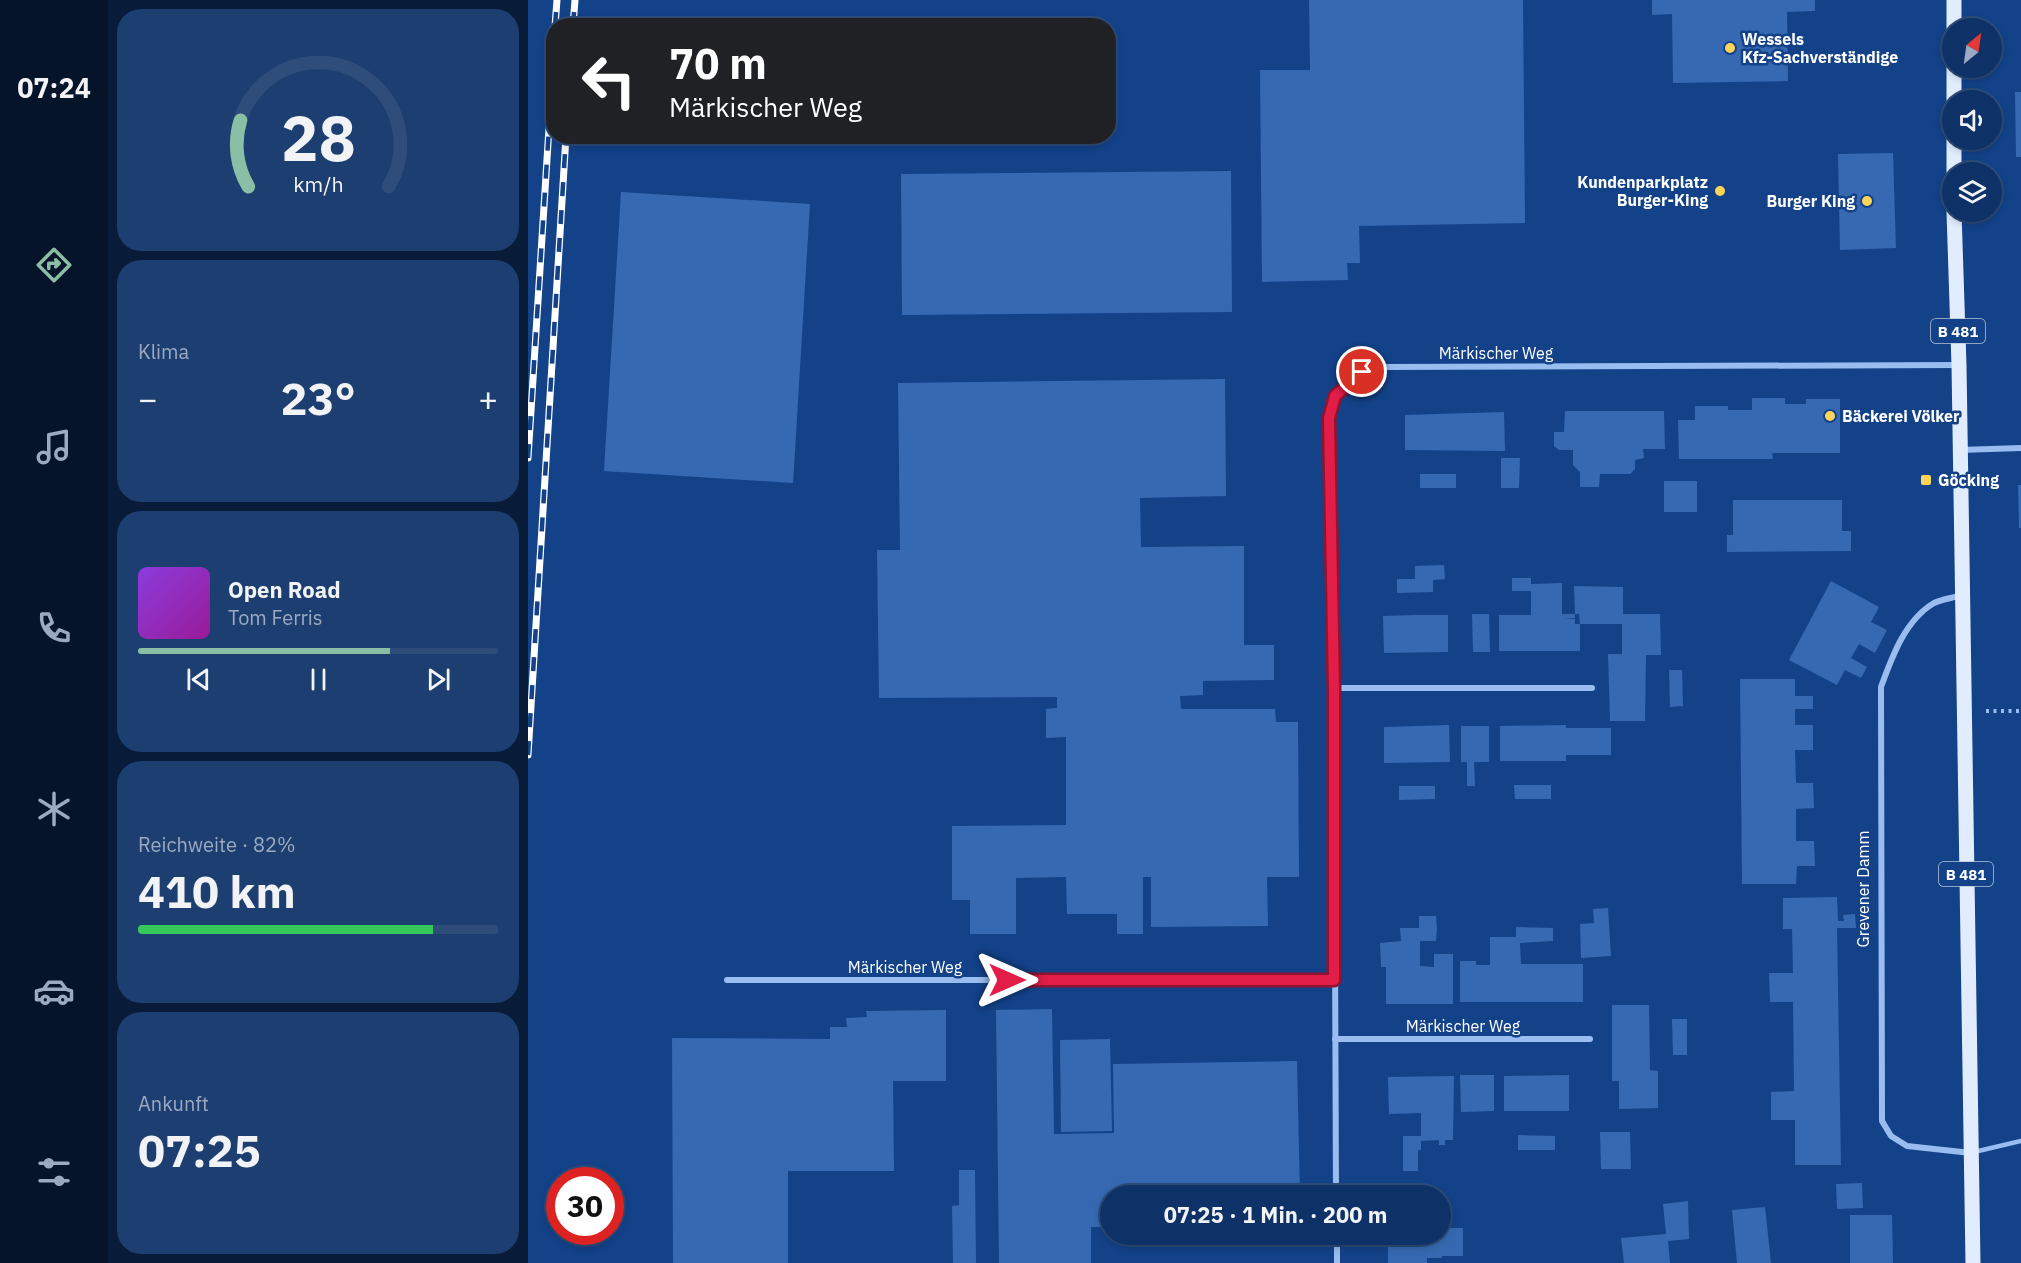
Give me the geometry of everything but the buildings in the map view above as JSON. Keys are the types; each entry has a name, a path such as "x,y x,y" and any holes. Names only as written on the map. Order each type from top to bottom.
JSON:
{"main road":[{"path":"1954,0 1954,18"},
{"name":"B 481","path":"1954,222 1959,365 1973,1263"}],"street":[{"name":"Märkischer Weg","path":"1336,1185 1334,688 1329,418 1335,396 1362,372 1383,367 1959,365"},
{"path":"1960,450 2021,448"},
{"name":"Grevener Damm","path":"1963,595 1935,603 1911,623 1892,656 1881,687 1882,1121 1892,1136 1907,1146 1971,1153"},
{"path":"1334,688 1593,688"},
{"name":"Märkischer Weg","path":"727,980 1334,980"},
{"name":"Märkischer Weg","path":"1335,1039 1590,1040"},
{"path":"1337,1245 1337,1263"}],"lane":[{"path":"1971,1153 2021,1141"}],"path":[{"path":"1964,711 2021,711"}],"railway":[{"path":"556,18 557,0"},
{"path":"574,18 575,0"},
{"path":"528,458 548,144"},
{"path":"528,755 566,144"}],"place":[{"name":"Wessels Kfz-Sachverständige","path":"1730,48"},
{"name":"Kundenparkplatz Burger-King","path":"1720,191"},
{"name":"Burger King","path":"1867,201"},
{"name":"Bäckerei Völker","path":"1830,416"},
{"name":"Göcking","path":"1926,480"}],"route":[{"path":"1007,980 1334,980 1334,688 1329,418 1335,396 1362,372"}]}
